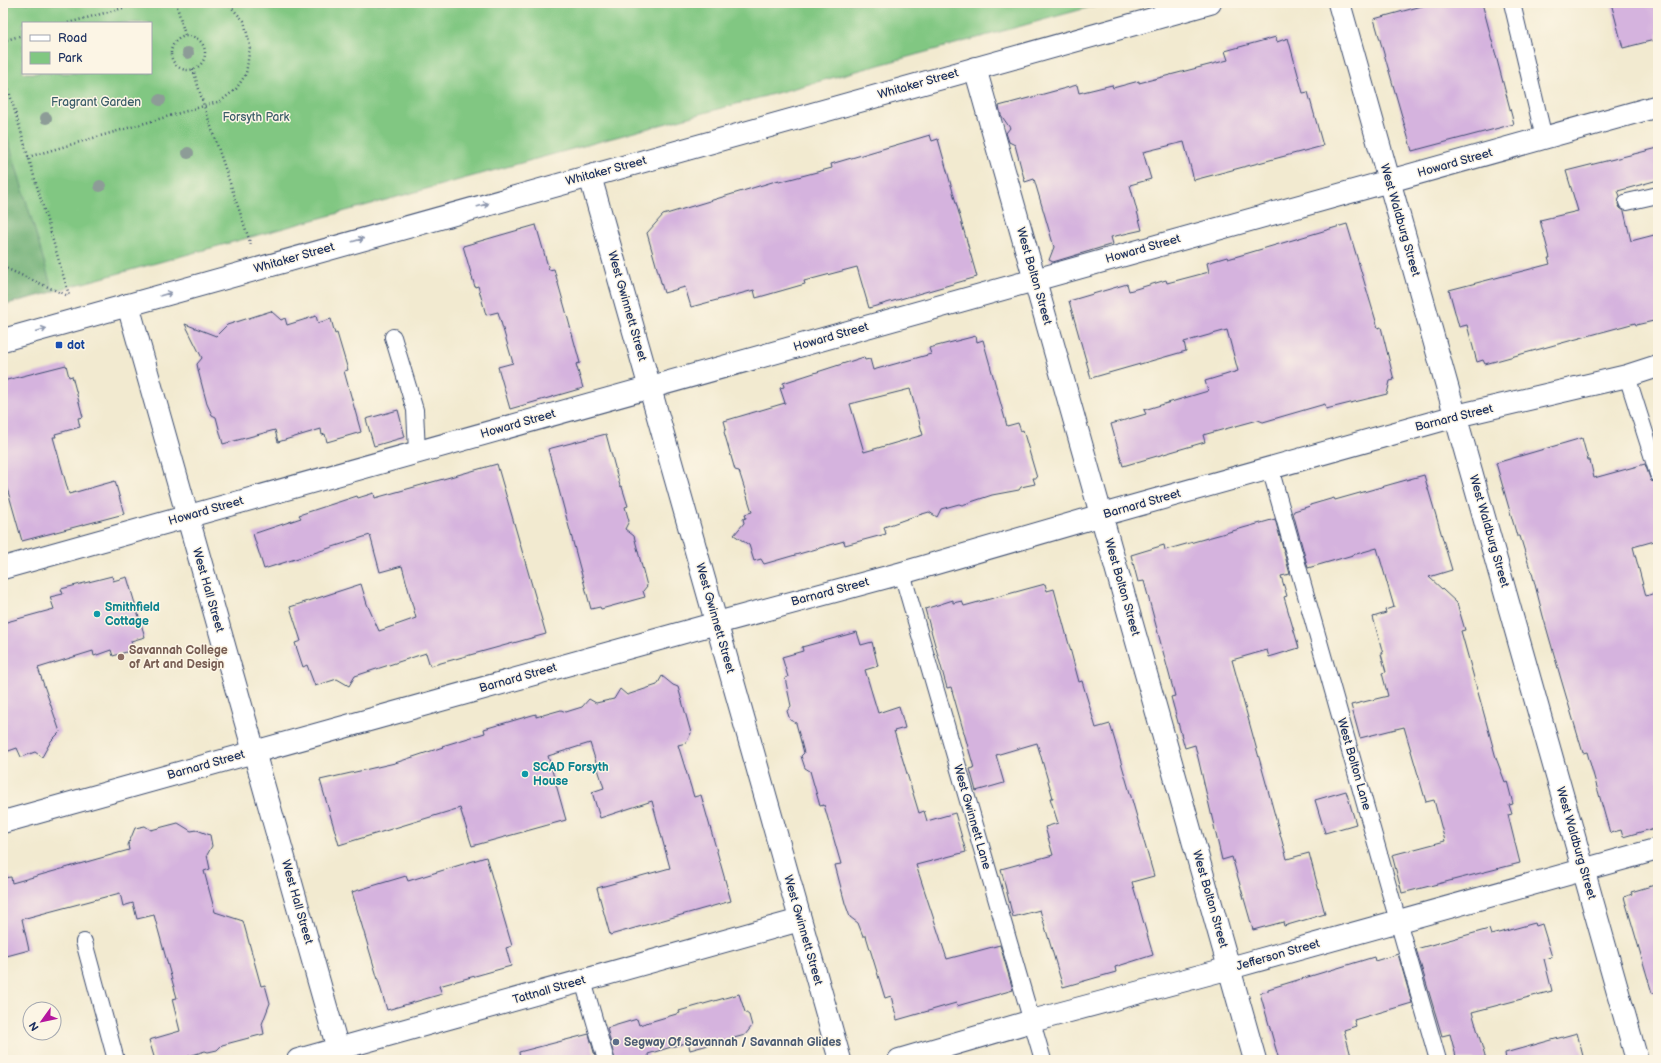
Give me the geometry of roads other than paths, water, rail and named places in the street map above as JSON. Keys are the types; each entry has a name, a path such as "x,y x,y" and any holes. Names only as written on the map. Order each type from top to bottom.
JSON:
{"street":[{"name":"Whitaker Street","path":"3,340 1210,3"},
{"name":"West Waldburg Street","path":"1339,3 1637,1060"},
{"name":"West Bolton Street","path":"975,68 1255,1060"},
{"name":"Howard Street","path":"3,568 1658,106"},
{"name":"West Gwinnett Street","path":"590,176 840,1060"},
{"name":"West Hall Street","path":"128,305 340,1054"},
{"name":"Barnard Street","path":"3,822 902,573 1102,515 1456,416 1627,376 1658,366"},
{"name":"Jefferson Street","path":"899,1060 1032,1021 1230,968 1658,849"},
{"name":"Tattnall Street","path":"298,1060 340,1054 583,981 800,920"}],"lane":[{"path":"1512,3 1544,138"},
{"path":"1627,202 1658,195"},
{"path":"393,337 415,410 417,452"},
{"path":"1627,376 1658,474"},
{"name":"West Bolton Lane","path":"1270,468 1438,1060"},
{"name":"West Gwinnett Lane","path":"902,573 1043,1060"},
{"path":"84,942 116,1060"},
{"path":"583,981 606,1060"}],"place":[{"name":"dot","path":"59,345"},
{"name":"Smithfield Cottage","path":"97,614"},
{"name":"Savannah College of Art and Design","path":"121,657"},
{"name":"SCAD Forsyth House","path":"525,774"},
{"name":"Segway Of Savannah / Savannah Glides","path":"616,1042"}],"park label":[{"name":"Fragrant Garden","path":"96,102"},
{"name":"Forsyth Park","path":"256,117"}]}
